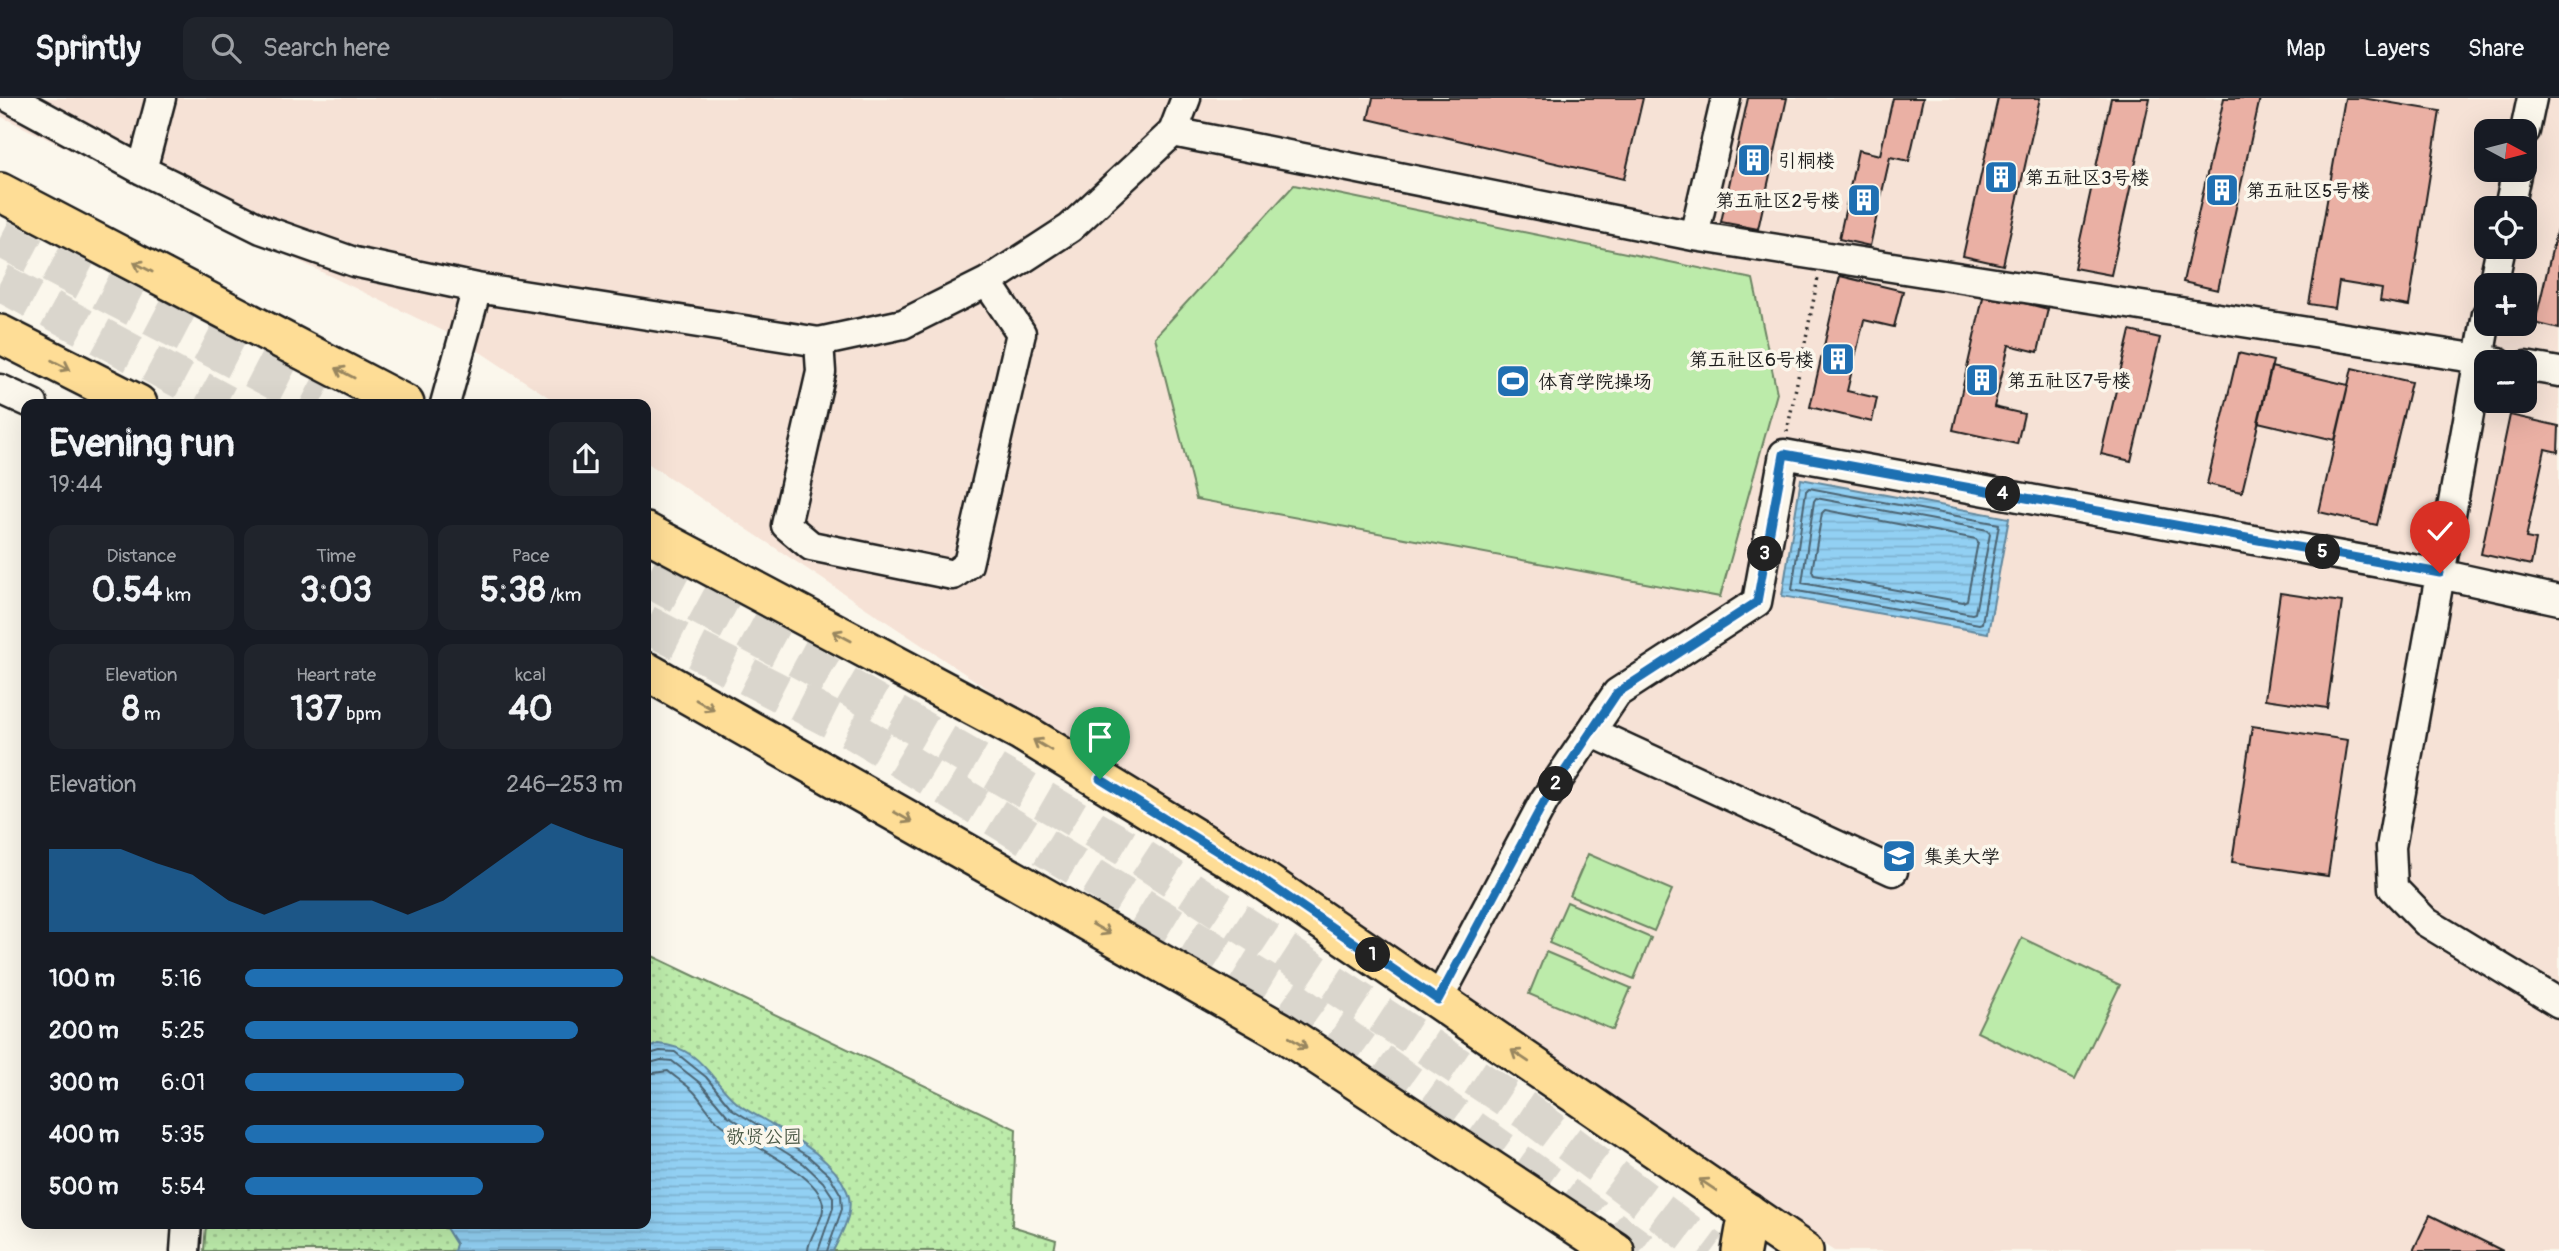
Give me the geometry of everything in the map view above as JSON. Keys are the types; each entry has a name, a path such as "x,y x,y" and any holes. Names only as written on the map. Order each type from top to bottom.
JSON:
{"main road":[{"path":"0,192 395,399"},
{"path":"0,334 128,399"},
{"path":"651,535 1022,732 1254,874 1438,1000 1763,1231 1804,1251"},
{"path":"651,674 1279,1030 1615,1251"},
{"path":"1741,1251 1763,1231"}],"street":[{"path":"10,98 142,170 261,229 354,262 477,288 819,342 903,324 987,282 1070,228 1173,132 1186,98"},
{"path":"142,170 160,98"},
{"path":"1694,236 1726,98"},
{"path":"2528,119 2532,98"},
{"path":"1173,132 1694,236 2474,359"},
{"path":"819,342 821,372 786,525 811,546 953,575 968,564 1021,333 987,282"},
{"path":"446,399 477,288"},
{"path":"2537,368 2559,372"},
{"path":"0,389 22,399"},
{"path":"2476,413 2440,573 2391,846 2393,888 2426,922 2559,1003"},
{"path":"1438,1000 1544,802 1617,693 1757,602 1784,454 2440,573 2559,600"},
{"path":"1591,732 1893,871"},
{"path":"185,1251 187,1229"}],"path":[{"path":"1788,427 1823,255"}],"shaded area":[{"name":"集美大学","path":"0,98 2559,98 2559,1251 1834,1251 651,465 651,399 551,399 462,340 0,116"}],"green space":[{"path":"1294,185 1753,279 1777,393 1720,597 1196,499 1155,337"},
{"path":"1588,854 1672,890 1654,931 1570,896"},
{"path":"1567,902 1651,938 1634,979 1549,943"},
{"path":"2022,938 2120,985 2075,1079 1977,1032"},
{"path":"1546,952 1631,988 1613,1030 1529,994"},
{"name":"敬贤公园","path":"651,955 1016,1129 1012,1226 1056,1240 1054,1251 204,1251 206,1229 651,1229"}],"water":[{"path":"1801,479 2009,518 1988,633 1782,596"},
{"path":"658,1044 673,1046 694,1057 739,1105 799,1141 832,1168 847,1191 850,1206 833,1251 454,1251 456,1244 447,1229 651,1229 651,1047"}],"building":[{"path":"1373,98 1643,98 1624,179 1368,119"},
{"name":"引桐楼","path":"1748,98 1787,98 1758,229 1721,222"},
{"name":"第五社区2号楼","path":"1893,98 1923,98 1909,161 1890,157 1870,246 1839,239 1858,150 1880,155"},
{"name":"第五社区3号楼","path":"1998,98 2040,98 2003,265 1963,256"},
{"path":"2111,98 2150,98 2111,275 2074,268"},
{"name":"第五社区5号楼","path":"2224,98 2260,98 2218,290 2183,282"},
{"path":"2345,98 2362,98 2440,111 2409,306 2380,301 2382,289 2339,282 2335,308 2309,304"},
{"path":"2559,220 2559,329 2537,324"},
{"name":"第五社区6号楼","path":"1840,276 1903,291 1894,327 1864,320 1847,391 1877,398 1872,422 1810,407"},
{"name":"第五社区7号楼","path":"1984,293 2048,309 2038,352 2009,345 1994,407 2024,414 2017,444 1953,430"},
{"path":"2130,331 2160,338 2131,461 2101,454"},
{"path":"2238,353 2273,361 2242,492 2207,484"},
{"path":"2271,367 2348,385 2335,440 2258,422"},
{"path":"2352,368 2411,382 2377,525 2319,512"},
{"path":"2510,415 2559,426 2558,452 2545,449 2526,538 2536,540 2531,565 2481,554"},
{"path":"2280,593 2342,602 2327,708 2265,699"},
{"path":"2252,726 2348,740 2328,876 2232,862"},
{"path":"2430,1215 2503,1251 2413,1251"}],"tunnel":[{"path":"0,238 310,399"},
{"path":"0,282 217,399"},
{"path":"651,580 812,666 1131,851 1529,1113 1712,1251"},
{"path":"651,627 856,732 1286,995 1642,1251"}],"place":[{"name":"引桐楼","path":"1754,160"},
{"name":"第五社区3号楼","path":"2001,177"},
{"name":"第五社区5号楼","path":"2222,190"},
{"name":"第五社区2号楼","path":"1864,200"},
{"name":"第五社区6号楼","path":"1838,359"},
{"name":"第五社区7号楼","path":"1982,380"},
{"name":"体育学院操场","path":"1513,381"},
{"name":"集美大学","path":"1899,856"}],"route":[{"path":"1100,779 1254,874 1438,1000 1544,802 1617,693 1757,602 1784,454 2440,573"}]}
